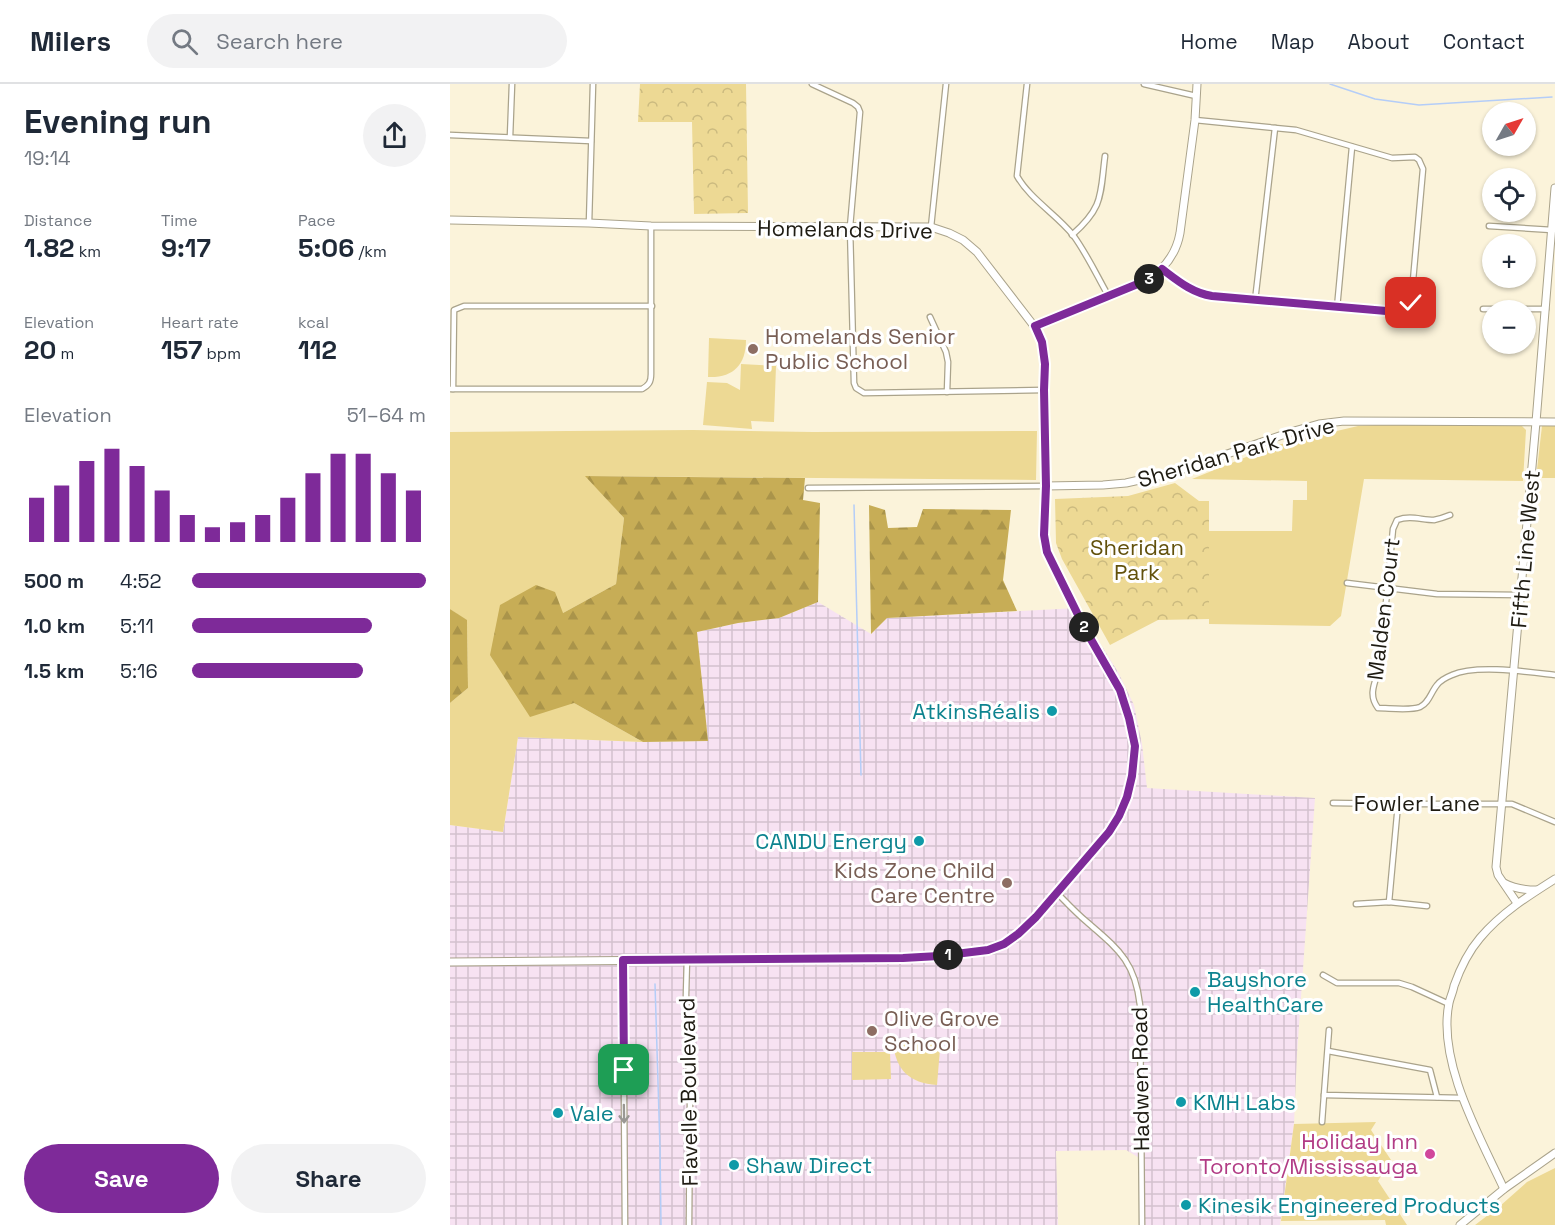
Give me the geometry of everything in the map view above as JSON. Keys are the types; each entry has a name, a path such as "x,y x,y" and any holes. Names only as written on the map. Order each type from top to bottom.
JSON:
{"street":[{"path":"510,137 512,84"},
{"path":"589,222 593,84"},
{"path":"812,84 858,106 860,112 850,227 855,388 864,393 1044,390"},
{"path":"931,227 946,84"},
{"path":"1027,84 1017,176 1027,190 1054,214 1072,235 1109,297"},
{"path":"1144,84 1196,96"},
{"path":"1035,326 1145,281 1156,275 1170,260 1178,246 1195,120 1197,84"},
{"path":"1162,269 1185,286 1203,295 1398,312 1403,311 1411,303 1423,169 1419,160 1392,158 1296,130 1195,120"},
{"path":"1256,301 1275,128"},
{"path":"450,135 591,141"},
{"path":"1337,308 1352,147"},
{"path":"1072,235 1086,223 1099,203 1105,156"},
{"name":"Fifth Line West","path":"1517,903 1502,882 1496,867 1555,188"},
{"name":"Homelands Drive","path":"450,220 589,222 651,226 931,227 963,240 977,252 1035,326 1042,342 1045,364 1044,535 1047,552 1085,629 1120,690 1135,746 1127,797 1119,816 1103,839 1036,917 1004,944 988,950 903,958 450,962"},
{"path":"651,226 652,306 651,380 648,386 642,389 452,389 454,310 458,308 464,306 652,306"},
{"path":"1489,226 1552,230"},
{"path":"1536,309 1546,309"},
{"path":"930,317 946,352 947,392"},
{"name":"Sheridan Park Drive","path":"808,488 1126,483 1175,472 1319,424 1344,421 1555,422"},
{"name":"Malden Court","path":"1450,515 1435,520 1410,517 1397,520 1393,529 1380,666 1372,695 1373,702 1378,708 1419,707 1426,703 1438,683 1452,675 1476,670 1514,670"},
{"path":"1347,583 1437,594 1520,595"},
{"path":"1514,670 1555,675"},
{"name":"Fowler Lane","path":"1333,802 1502,803 1512,804 1555,822"},
{"path":"1389,902 1398,804"},
{"path":"1504,1189 1463,1098 1452,1063 1448,1038 1449,1004 1458,974 1479,939 1517,903 1555,879"},
{"path":"1502,882 1512,888 1538,890"},
{"name":"Hadwen Road","path":"1057,893 1114,945 1126,960 1137,989 1140,1005 1142,1225"},
{"path":"1356,904 1389,902 1427,906"},
{"name":"Flavelle Boulevard","path":"687,959 686,1003 690,1102 689,1225"},
{"path":"623,960 625,1225"},
{"path":"1323,975 1337,983 1399,983 1449,1004"},
{"path":"1322,1122 1329,1030"},
{"path":"1328,1050 1430,1070 1437,1097"},
{"path":"1324,1095 1463,1098"},
{"path":"1460,1225 1504,1189 1555,1154"}],"shaded area":[{"path":"818,602 871,634 887,618 1078,608 1118,672 1134,705 1142,744 1147,788 1315,798 1294,1124 1280,1225 1143,1225 1141,1159 1126,1150 1056,1151 1058,1225 450,1225 450,825 503,832 518,737 643,742 708,741 697,632 738,623 779,618"}],"green space":[{"path":"640,84 746,84 748,213 694,214 692,122 638,122"},
{"path":"709,338 746,340 741,363 724,375 708,377"},
{"path":"741,364 776,366 774,422 751,421 752,429 703,425 707,382 727,383 740,390"},
{"path":"1520,424 1526,430 1523,481 1364,479 1341,616 1330,626 1209,624 1209,531 1292,531 1293,500 1307,500 1307,481 1192,479 1273,446 1358,426"},
{"path":"1555,424 1555,478 1536,478 1542,426"},
{"path":"1037,431 1036,480 586,476 624,518 616,584 563,613 574,703 643,742 518,737 503,832 450,825 450,703 468,688 467,621 450,609 450,432"},
{"path":"585,476 805,478 803,500 820,503 818,602 779,618 738,623 697,632 708,741 643,742 574,703 530,717 490,655 500,605 536,585 555,592 563,613 616,584 624,518"},
{"name":"Sheridan Park","path":"1175,483 1199,501 1209,501 1209,619 1158,620 1110,645 1062,559 1056,543 1055,499 1128,496"},
{"path":"869,505 885,510 888,528 917,527 923,509 1011,510 1003,580 1017,611 887,618 871,634"},
{"path":"450,609 467,620 468,688 450,703"},
{"path":"893,1043 936,1044 940,1049 937,1085 919,1081 906,1073 897,1061"},
{"path":"852,1052 890,1052 891,1079 852,1080"},
{"path":"1376,1122 1371,1130 1391,1160 1378,1181 1407,1225 1386,1225 1385,1220 1281,1221 1294,1124"},
{"path":"1555,1168 1555,1225 1475,1225 1527,1182"}],"waterway":[{"path":"1330,84 1375,99 1419,105 1552,97"},
{"path":"854,505 861,775"},
{"path":"655,984 661,1225"}],"place":[{"name":"Homelands Senior Public School","path":"753,349"},
{"name":"AtkinsRéalis","path":"1052,711"},
{"name":"CANDU Energy","path":"919,841"},
{"name":"Kids Zone Child Care Centre","path":"1007,883"},
{"name":"Bayshore HealthCare","path":"1195,992"},
{"name":"Olive Grove School","path":"872,1031"},
{"name":"KMH Labs","path":"1181,1102"},
{"name":"Vale","path":"558,1113"},
{"name":"Holiday Inn Toronto/Mississauga","path":"1430,1154"},
{"name":"Shaw Direct","path":"734,1165"},
{"name":"Kinesik Engineered Products","path":"1186,1205"}],"route":[{"path":"624,1070 623,960 903,958 988,950 1004,944 1036,917 1109,832 1119,816 1132,776 1135,746 1120,690 1085,629 1047,552 1044,535 1045,364 1042,342 1035,326 1145,281 1162,269 1185,286 1203,295 1398,312 1403,311 1411,303"}]}
